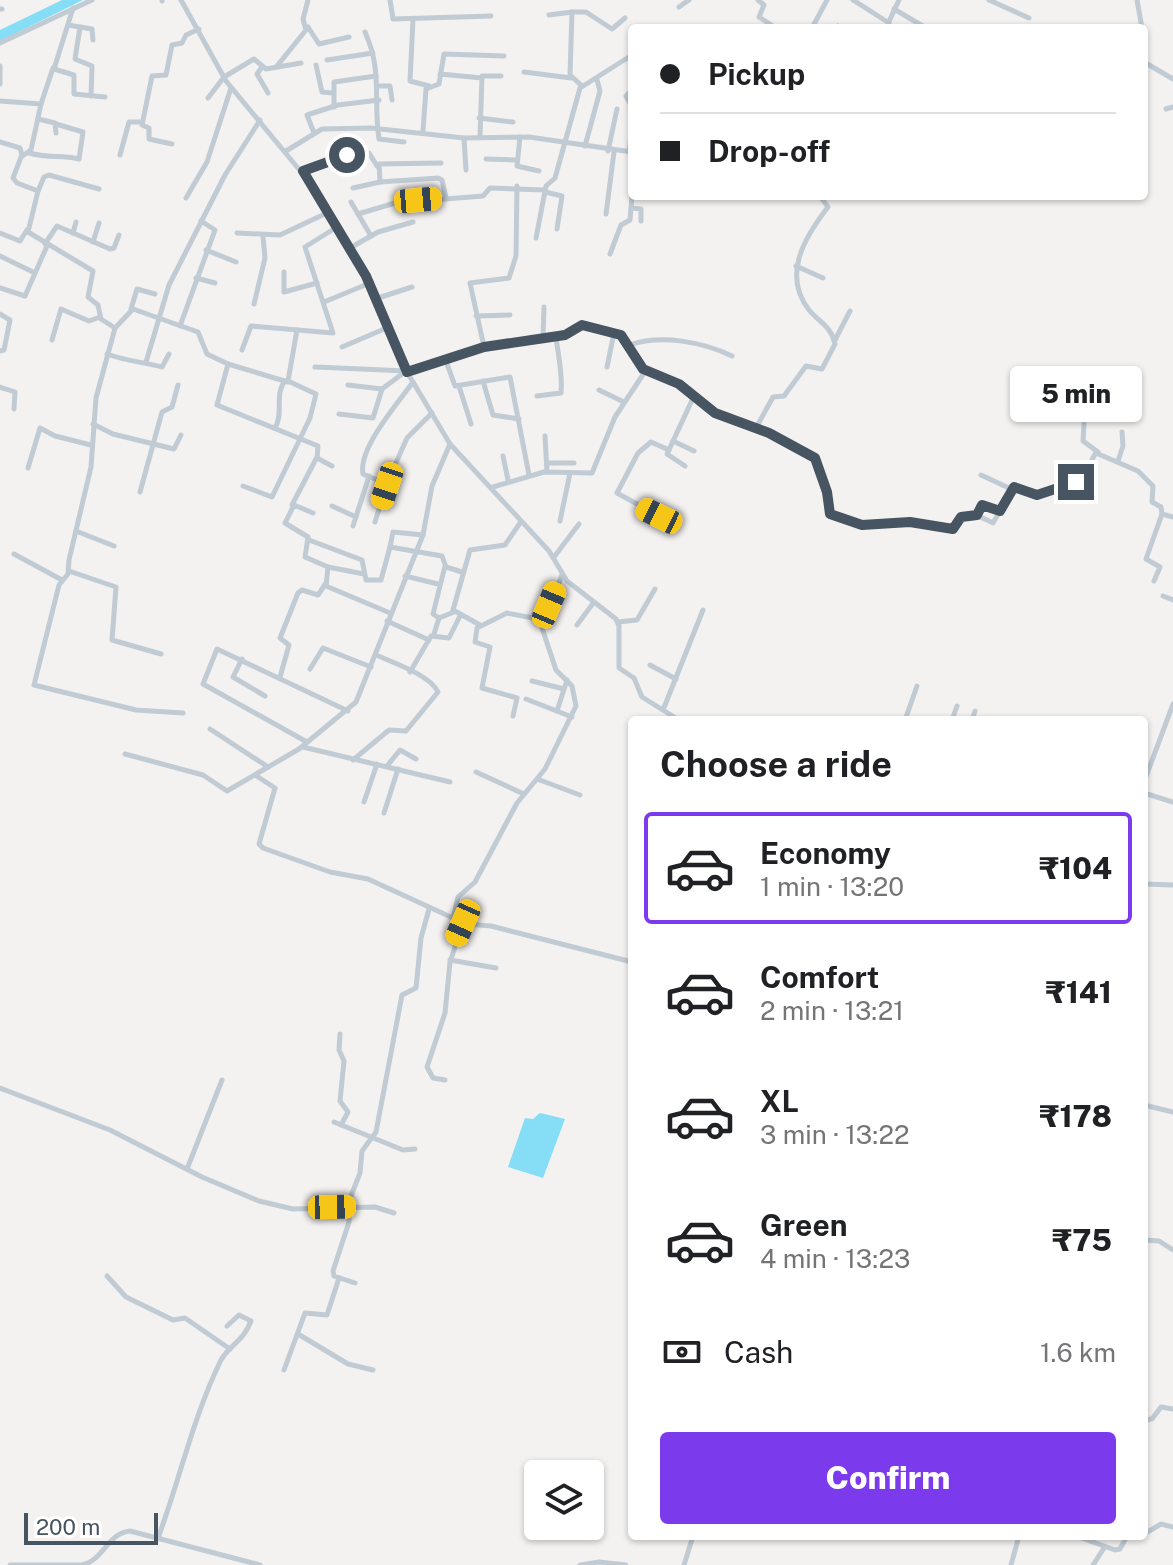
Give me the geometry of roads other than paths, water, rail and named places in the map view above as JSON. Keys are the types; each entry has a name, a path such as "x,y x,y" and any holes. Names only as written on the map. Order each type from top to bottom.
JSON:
{"street":[{"path":"0,43 92,0"},
{"path":"181,0 224,77 303,171 329,212 378,298 407,371 450,444 493,487 520,523 554,557 562,575 618,622 637,620 655,589"},
{"path":"308,0 303,19 321,44 349,37"},
{"path":"390,0 393,19 491,16"},
{"path":"679,7 689,0"},
{"path":"758,0 764,5 759,17 770,24"},
{"path":"814,24 827,0"},
{"path":"853,0 884,24"},
{"path":"888,24 899,0"},
{"path":"989,0 1029,18"},
{"path":"1137,0 1141,24"},
{"path":"38,191 14,180 38,119 73,8"},
{"path":"894,9 919,24"},
{"path":"571,78 572,12"},
{"path":"549,15 586,12 612,29 625,18"},
{"path":"413,19 410,81 430,86 439,84 444,54 504,56"},
{"path":"68,25 93,30 93,40"},
{"path":"277,67 307,26"},
{"path":"80,27 75,59 92,66 91,96"},
{"path":"141,122 151,78 166,75 172,45 182,43 186,35 199,29"},
{"path":"365,32 373,53 380,140 404,142"},
{"path":"327,60 373,53"},
{"path":"582,86 597,80 628,58"},
{"path":"208,98 224,77 254,59 262,67 301,63"},
{"path":"1148,64 1173,79"},
{"path":"316,65 322,92 333,93"},
{"path":"0,66 0,84"},
{"path":"53,67 74,75 74,94 105,97"},
{"path":"262,67 257,73 268,93"},
{"path":"524,72 571,78 582,86"},
{"path":"440,74 482,78 501,76"},
{"path":"334,107 334,82 376,76"},
{"path":"480,137 482,78"},
{"path":"585,146 600,91 597,80"},
{"path":"377,86 390,86 392,100"},
{"path":"423,131 426,89 430,86"},
{"path":"536,238 545,191 554,180 582,86"},
{"path":"186,198 207,162 231,87"},
{"path":"314,133 306,117 334,107 379,100"},
{"path":"0,101 41,104"},
{"path":"606,214 617,109"},
{"path":"479,118 513,122"},
{"path":"0,142 20,148 25,154 55,160 66,156 79,159 83,132 38,119"},
{"path":"146,362 169,285 201,221 260,120"},
{"path":"120,155 129,122 141,122 149,128 149,139 172,144"},
{"path":"56,124 56,133"},
{"path":"286,151 314,133 329,128 378,128 464,138 520,137 628,152"},
{"path":"520,137 519,167 539,171"},
{"path":"464,138 466,170"},
{"path":"303,171 333,158 369,153 377,166 380,182"},
{"path":"486,159 517,160"},
{"path":"377,166 441,163"},
{"path":"0,233 20,241 28,230 42,179 49,175 99,189"},
{"path":"353,188 380,182 440,178 446,198"},
{"path":"484,347 471,281 507,280 516,260 517,186"},
{"path":"358,214 395,203 483,196 487,189 517,186 562,196 557,229"},
{"path":"610,254 621,225 629,221 632,200"},
{"path":"823,200 828,207"},
{"path":"832,200 808,235 794,275 811,313 827,324 835,340"},
{"path":"351,202 371,236"},
{"path":"631,208 641,209 641,221"},
{"path":"237,233 280,235 329,212"},
{"path":"180,326 215,228 201,221"},
{"path":"73,233 76,222"},
{"path":"350,248 371,236 413,222"},
{"path":"93,242 99,223"},
{"path":"0,288 25,296 57,226 112,250 119,235"},
{"path":"242,350 251,326 333,333 305,246 337,227"},
{"path":"28,230 46,245 93,271 88,295 98,305 100,317 115,328"},
{"path":"254,304 266,255 262,235"},
{"path":"206,250 236,262"},
{"path":"0,256 35,273"},
{"path":"796,266 823,278"},
{"path":"284,272 284,292 317,283"},
{"path":"196,278 215,283"},
{"path":"324,302 370,283"},
{"path":"378,298 412,287"},
{"path":"155,294 137,289 131,309 115,328 93,424 91,467 69,571 62,580 34,685 136,710 183,713"},
{"path":"543,338 544,307"},
{"path":"52,340 61,309 89,321 100,317"},
{"path":"131,309 200,333 207,354 228,364 316,394 301,439 272,497 243,486"},
{"path":"756,428 770,399 784,396 806,366 820,370 826,364 850,311"},
{"path":"0,314 10,320 4,350 0,351"},
{"path":"476,316 510,315"},
{"path":"315,367 407,371 484,347 556,336 582,325 626,338 646,370 675,382 715,413 756,428 817,460 827,492 829,512 834,517 862,525 910,522 950,529 961,517 977,515 993,523 1011,489"},
{"path":"342,347 389,327"},
{"path":"275,428 281,419 297,330"},
{"path":"607,367 614,333"},
{"path":"537,396 561,393 562,374 558,368 556,336"},
{"path":"630,345 656,339 711,347 732,356"},
{"path":"107,354 135,364 146,362 162,367 169,354"},
{"path":"446,361 452,382 459,386 510,377 529,475"},
{"path":"228,364 217,405 318,446 317,457 285,523 309,540 362,560 366,580 381,580 393,532 423,535"},
{"path":"493,487 508,480 547,472 592,473 624,402 646,370"},
{"path":"339,414 373,418 382,389 407,371"},
{"path":"483,381 493,415 519,419"},
{"path":"387,483 362,470 376,432 413,382"},
{"path":"140,492 162,412 172,407 178,385"},
{"path":"348,385 382,389"},
{"path":"459,386 471,424"},
{"path":"0,387 15,392 14,409"},
{"path":"599,390 624,402"},
{"path":"685,466 668,457 694,396"},
{"path":"375,522 387,483 407,438 432,413"},
{"path":"93,424 113,434 176,449 181,435"},
{"path":"1084,424 1083,441 1098,453 1118,461 1151,482 1152,502 1161,507 1162,514 1146,559 1160,567 1154,581"},
{"path":"28,468 40,428 55,436 91,445"},
{"path":"1118,461 1123,446 1122,432"},
{"path":"545,436 547,472"},
{"path":"673,441 694,451"},
{"path":"659,516 617,493 640,451 651,442 669,450"},
{"path":"125,754 203,775 227,791 304,744 348,711 356,702 371,667 423,535 432,486 450,444"},
{"path":"981,475 1011,489 1018,487 1037,495 1042,490 1065,488 1083,479 1093,456 1098,453"},
{"path":"503,456 508,480"},
{"path":"317,457 332,466"},
{"path":"547,463 574,463"},
{"path":"560,521 570,473"},
{"path":"353,526 369,476"},
{"path":"977,515 984,504 1000,511"},
{"path":"292,506 313,513"},
{"path":"332,506 356,517"},
{"path":"1162,514 1173,517"},
{"path":"434,634 449,638 457,614 462,572 471,547 505,545 520,523"},
{"path":"554,557 579,524"},
{"path":"76,531 114,546"},
{"path":"309,540 305,557 328,567 364,574"},
{"path":"390,547 444,557 445,565 432,612 439,618"},
{"path":"14,554 62,580"},
{"path":"445,565 462,572"},
{"path":"280,677 289,645 280,638 298,593 302,590 318,595 326,583 328,567"},
{"path":"69,571 116,587 112,640 161,654"},
{"path":"454,915 458,897 472,887 524,794 540,781 572,717 576,697 567,680 554,667 543,620 562,575"},
{"path":"405,576 438,584"},
{"path":"326,583 390,613"},
{"path":"1163,596 1173,600"},
{"path":"577,625 594,602"},
{"path":"663,710 703,610"},
{"path":"439,618 457,614 480,625 507,613 543,620"},
{"path":"410,672 434,634 439,618"},
{"path":"387,621 429,640"},
{"path":"618,622 619,668 634,678 642,697 673,716"},
{"path":"480,625 475,642 490,647 482,688 517,698 513,716"},
{"path":"310,669 323,648 371,667"},
{"path":"348,711 217,649 203,684 304,744 353,760 450,782"},
{"path":"353,760 389,730 406,731 437,695 436,687 376,655"},
{"path":"242,659 233,677 265,696"},
{"path":"650,665 676,679"},
{"path":"557,711 567,680"},
{"path":"532,681 564,689"},
{"path":"906,716 917,686"},
{"path":"526,699 572,717"},
{"path":"1148,771 1173,704"},
{"path":"953,716 957,706"},
{"path":"973,716 975,711"},
{"path":"210,729 268,767"},
{"path":"387,766 400,750 416,759"},
{"path":"364,802 377,764"},
{"path":"384,813 398,769"},
{"path":"476,772 524,794"},
{"path":"255,775 275,788 260,842 330,872 368,879 429,909 454,915 463,923 488,925 628,961"},
{"path":"540,781 580,795"},
{"path":"1148,794 1173,802"},
{"path":"1148,884 1173,885"},
{"path":"355,1283 339,1278 333,1271 350,1219 349,1207 362,1151 372,1139 390,1070 402,995 416,988 421,938 429,909"},
{"path":"445,1080 430,1076 427,1067 445,1013 450,960 463,923"},
{"path":"450,960 496,968"},
{"path":"340,1034 339,1050 344,1061 340,1101 348,1112 337,1124 403,1150 415,1149"},
{"path":"187,1169 222,1080"},
{"path":"0,1088 110,1130 259,1201 296,1209 375,1207 394,1213"},
{"path":"1148,1106 1173,1112"},
{"path":"1148,1240 1159,1241 1173,1250"},
{"path":"107,1276 126,1297 173,1320 185,1318 230,1349"},
{"path":"284,1370 306,1312 329,1313 339,1278"},
{"path":"158,1538 196,1418 230,1349 240,1343 251,1321 241,1315 227,1326"},
{"path":"298,1334 348,1364 373,1370"},
{"path":"1148,1420 1152,1419 1161,1407 1173,1409"},
{"path":"1148,1532 1161,1524 1173,1527"},
{"path":"10,1565 80,1565 92,1561 123,1532 260,1565"},
{"path":"684,1565 692,1540"},
{"path":"1011,1565 1018,1540"},
{"path":"1085,1540 1104,1548 1120,1549 1125,1540"},
{"path":"1093,1565 1104,1548"},
{"path":"580,1565 626,1565"}],"water":[{"path":"62,0 83,0 0,41 0,30"},
{"path":"540,1113 565,1119 543,1178 508,1167 525,1118 533,1119"}]}
